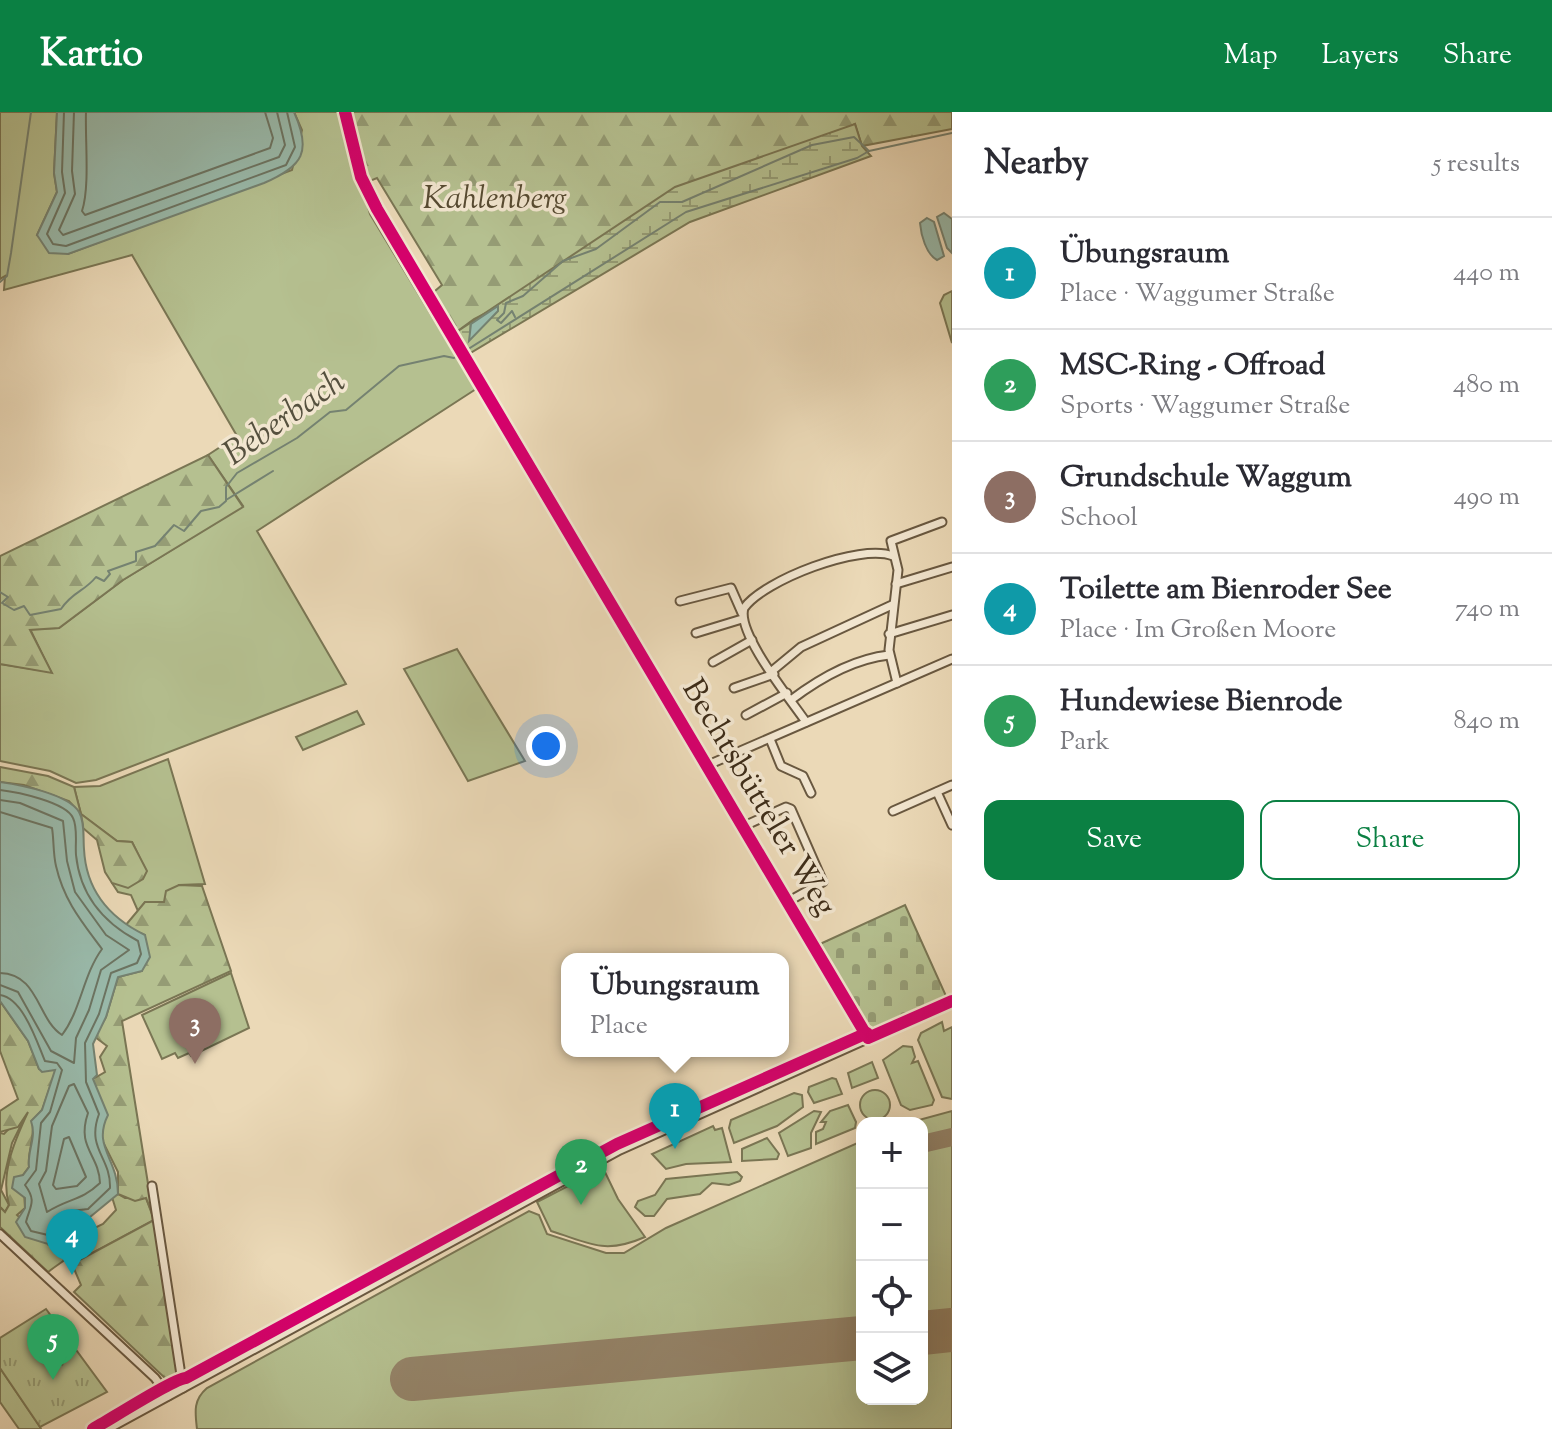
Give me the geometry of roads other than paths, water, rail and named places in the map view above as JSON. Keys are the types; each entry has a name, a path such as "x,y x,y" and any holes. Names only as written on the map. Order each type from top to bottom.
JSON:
{"street":[{"path":"897,683 889,655 898,570 891,541 942,522"},
{"path":"742,616 746,604 759,593 808,570 864,554 893,556"},
{"path":"896,584 952,567"},
{"name":"Bechtsbütteler Weg","path":"601,587 868,1038"},
{"path":"680,601 731,588 752,640 806,722"},
{"path":"734,688 773,673 801,647 892,605"},
{"path":"889,634 952,615"},
{"path":"696,633 742,616"},
{"path":"713,662 752,640"},
{"path":"746,715 859,662 889,655"},
{"path":"708,765 952,659"},
{"path":"770,739 781,766 803,776 811,793"},
{"path":"893,811 952,785"},
{"path":"937,792 952,825"},
{"path":"744,826 786,807 791,809 823,882 789,901"},
{"path":"108,1429 620,1150 952,1001"},
{"path":"152,1186 183,1388"},
{"path":"0,1234 155,1378 168,1396"}],"water":[{"path":"57,112 294,112 303,148 295,164 264,183 68,254 49,253 37,235 57,192 54,173"},
{"path":"944,213 952,219 952,253 947,248 937,217"},
{"path":"927,218 934,222 944,256 937,260 927,249 922,233 920,223"},
{"path":"498,306 498,311 469,341 471,324"},
{"path":"0,782 55,795 79,812 86,864 95,890 121,920 145,935 150,957 142,971 118,977 106,1017 93,1044 97,1075 93,1079 108,1115 104,1126 104,1145 114,1171 118,1194 90,1217 68,1218 64,1223 63,1235 51,1245 25,1237 16,1222 25,1208 25,1198 12,1188 14,1177 23,1175 29,1167 33,1133 31,1121 42,1110 55,1070 42,1072 39,1069 28,1041 0,1001"}],"waterway":[{"path":"0,282 7,276 31,112"},
{"name":"Beberbach","path":"515,317 512,311 501,323 497,320 504,313 506,303 523,296 563,261 596,249 660,202 682,202 812,145 854,137 869,151 952,133"},
{"name":"Beberbach","path":"0,592 8,597 2,603 14,610 24,606 30,615 61,609 96,577 104,581 110,574 108,571 136,561 136,552 155,546 174,525 184,531 201,511 219,507 226,501 226,487 237,473 297,438 330,412 346,410 399,366 444,356 454,358 686,212 857,158 869,151"},
{"path":"226,500 273,471"}],"place":[{"name":"Grundschule Waggum","path":"195,1064"},
{"name":"Übungsraum","path":"675,1149"},
{"name":"MSC-Ring - Offroad","path":"581,1205"},
{"name":"Toilette am Bienroder See","path":"72,1275"},
{"name":"Hundewiese Bienrode","path":"53,1380"}],"park label":[{"name":"Kahlenberg","path":"495,200"}]}
